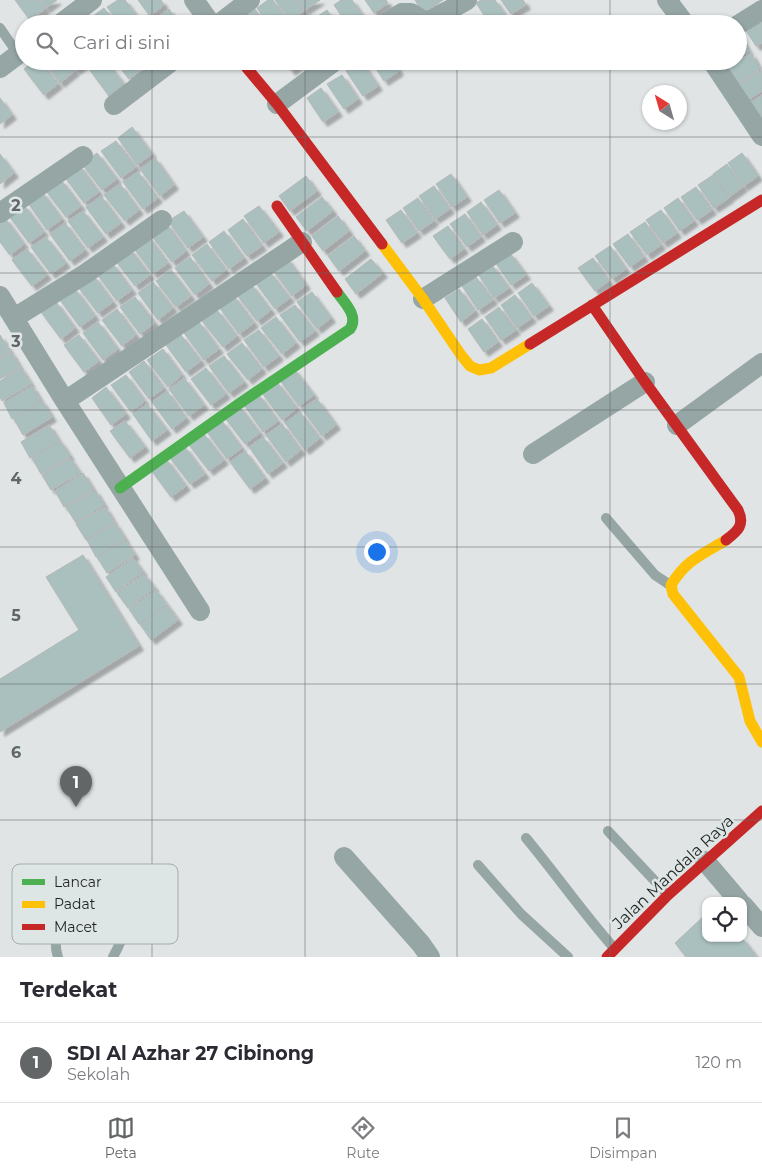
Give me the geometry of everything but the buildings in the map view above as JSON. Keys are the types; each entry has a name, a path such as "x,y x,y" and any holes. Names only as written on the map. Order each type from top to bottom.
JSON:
{"street":[{"path":"72,15 92,0"},
{"path":"194,0 205,15"},
{"path":"231,15 250,0"},
{"path":"440,15 466,0"},
{"path":"667,0 678,15"},
{"path":"747,19 762,10"},
{"path":"399,15 411,13 414,15"},
{"path":"0,68 15,57"},
{"path":"114,105 160,70"},
{"path":"249,70 277,104 423,299 461,355 470,366 479,370 491,368 503,361 762,200"},
{"path":"277,104 323,70"},
{"path":"718,70 762,136"},
{"path":"0,213 83,156"},
{"path":"120,488 352,327 354,319 350,310 277,206"},
{"path":"14,318 85,274 162,220"},
{"path":"65,401 302,242"},
{"path":"423,299 513,242"},
{"path":"0,296 120,488 200,611"},
{"path":"592,305 742,516 740,527 733,536 690,562 676,576 671,586 673,594 738,677 750,722 762,742"},
{"path":"677,425 762,363"},
{"path":"533,454 645,382"},
{"name":"Jalan Mandala Raya","path":"611,953 668,895 762,811"},
{"path":"344,857 421,944 430,957"},
{"path":"705,862 736,897"},
{"path":"747,910 762,927"}],"lane":[{"path":"0,28 15,45"},
{"path":"606,518 655,575 671,586"},
{"path":"608,831 668,895"},
{"path":"526,838 546,861 597,929 611,953"},
{"path":"478,864 521,914 568,957"},
{"path":"57,944 58,957"},
{"path":"113,957 119,944"}],"traffic: fast":[{"path":"120,488 243,401 350,329 353,319 352,314 337,292"}],"traffic: slow":[{"path":"382,244 470,366 479,370 491,368 530,344"},
{"path":"726,540 689,563 671,585 673,594 739,677 750,721 762,742"}],"traffic: jam":[{"path":"249,70 277,104 382,244"},
{"path":"530,344 762,200"},
{"path":"277,206 337,292"},
{"path":"592,305 738,510 741,520 739,527 726,540"},
{"path":"607,957 668,895 762,811"}],"place":[{"name":"SDI Al Azhar 27 Cibinong","path":"76,807"}]}
